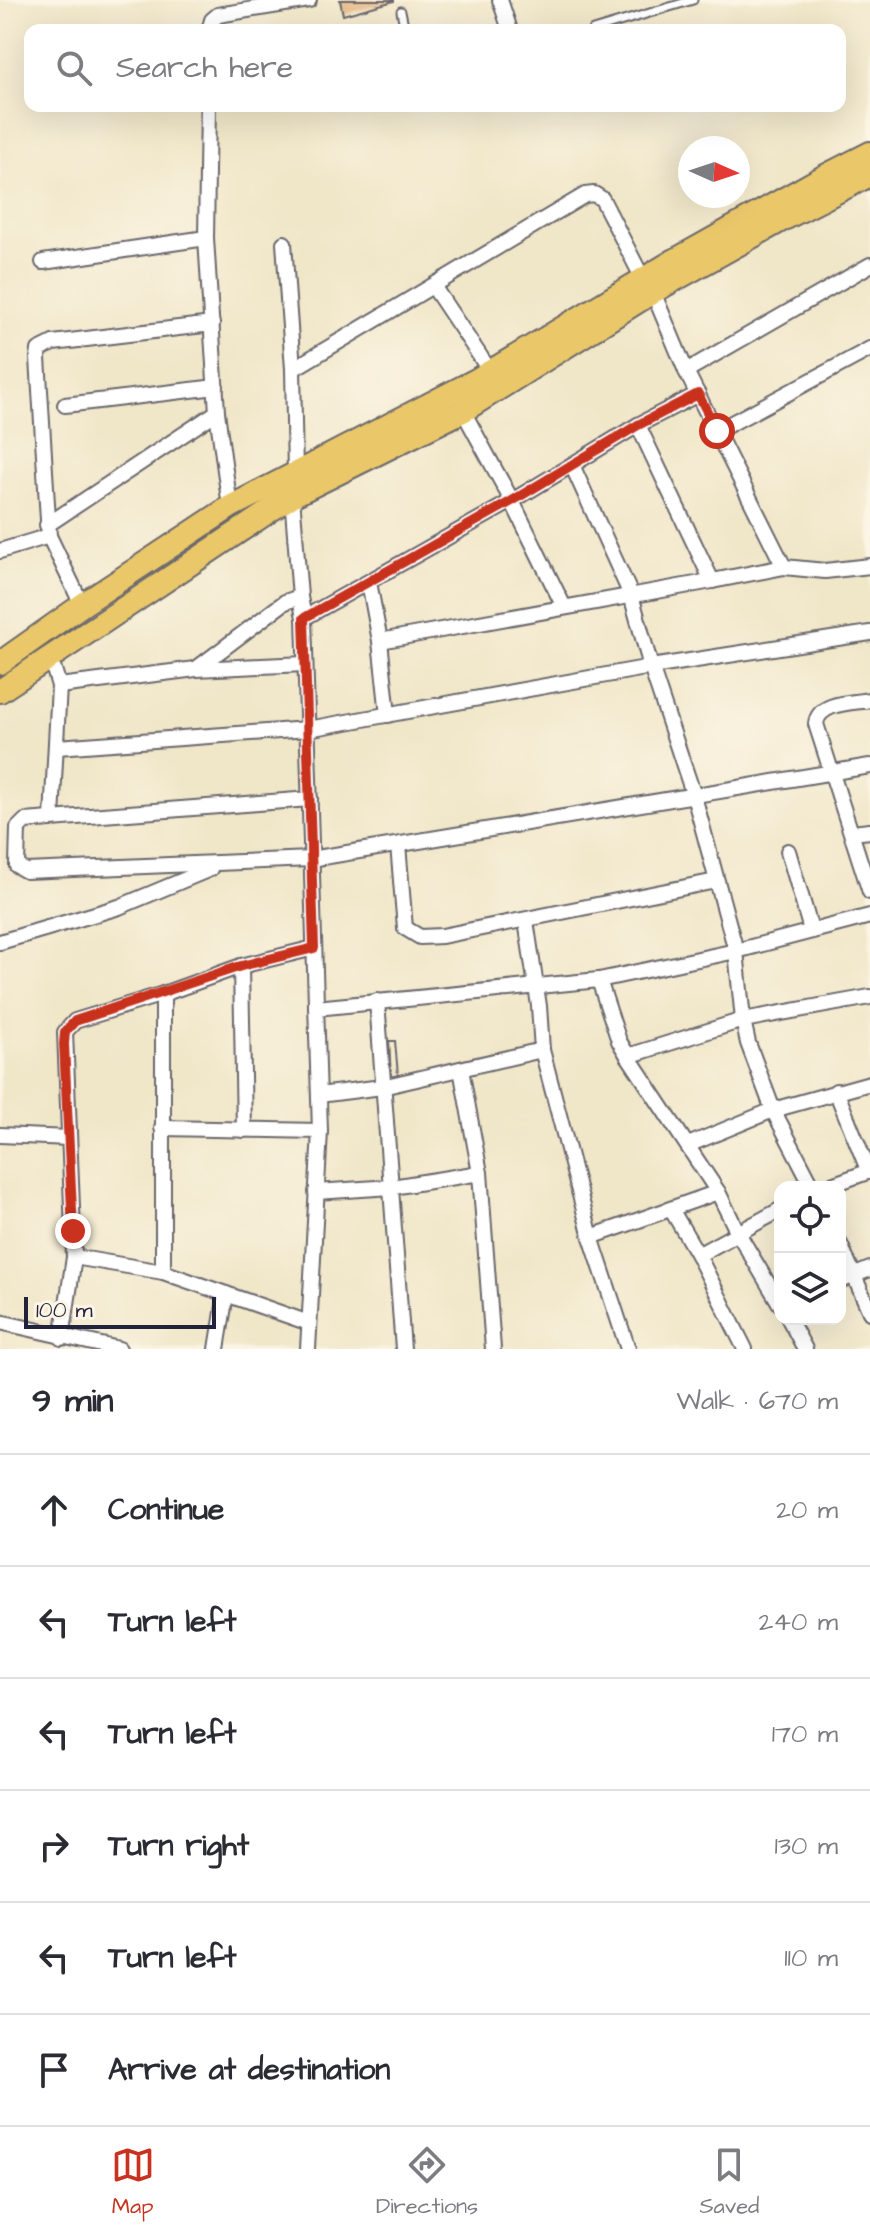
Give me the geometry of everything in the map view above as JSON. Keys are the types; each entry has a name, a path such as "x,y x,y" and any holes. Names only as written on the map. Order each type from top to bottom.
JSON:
{"main road":[{"path":"0,663 230,507 293,485 463,411 648,286 823,177 870,153"},
{"path":"0,691 293,485 490,371 648,286 870,175"}],"street":[{"path":"211,24 218,15 309,0"},
{"path":"500,0 508,24"},
{"path":"208,112 206,238 217,412 230,507"},
{"path":"293,369 585,195 594,194 602,199 648,286 686,371 784,567"},
{"path":"43,262 206,238"},
{"path":"284,243 293,369 293,485 304,618 320,1131 308,1349"},
{"path":"686,371 870,265"},
{"path":"433,286 490,371"},
{"path":"82,605 48,530 39,350 53,343 212,324"},
{"path":"717,431 870,349"},
{"path":"65,405 216,387"},
{"path":"304,618 512,501 638,425 698,394"},
{"path":"463,411 564,607"},
{"path":"0,551 48,530 217,412"},
{"path":"638,425 712,581"},
{"path":"572,465 631,595 651,667 694,796 736,951 748,1043 773,1110 810,1181"},
{"path":"380,641 784,567 825,571 870,566"},
{"path":"369,582 380,641 388,715"},
{"path":"196,669 285,602 300,597"},
{"path":"57,747 308,729 651,667 870,633"},
{"path":"50,656 59,686 52,818"},
{"path":"59,686 196,669 305,664"},
{"path":"870,700 823,709 817,716 816,724 870,892"},
{"path":"310,799 52,818 21,823 16,859 19,870 311,859 694,796 831,770 870,766"},
{"path":"852,833 870,831"},
{"path":"398,845 403,920 410,934 430,938 716,881"},
{"path":"788,851 811,930"},
{"path":"0,942 119,907 222,864"},
{"path":"316,1008 599,980 736,951 870,916"},
{"path":"526,921 542,1050 591,1237 628,1349"},
{"path":"62,1338 74,1257 64,1044 68,1026 75,1021 241,966 314,948"},
{"path":"241,966 244,1130"},
{"path":"599,980 619,1041 718,1192 774,1294"},
{"path":"163,994 163,1272"},
{"path":"628,1056 743,1020 870,997"},
{"path":"377,1001 403,1349"},
{"path":"319,1095 382,1087 542,1050"},
{"path":"461,1069 480,1173 493,1349"},
{"path":"688,1145 773,1110 870,1083"},
{"path":"836,1091 869,1171 842,1181"},
{"path":"162,1128 320,1131"},
{"path":"0,1135 69,1138"},
{"path":"316,1192 392,1187 480,1173"},
{"path":"591,1237 718,1192"},
{"path":"671,1209 745,1349"},
{"path":"698,1255 774,1213"},
{"path":"844,1253 870,1312"},
{"path":"74,1257 163,1272 309,1323"},
{"path":"846,1278 870,1269"},
{"path":"217,1349 226,1294"},
{"path":"0,1322 119,1349"},
{"path":"792,1325 805,1349"}],"lane":[{"path":"613,24 693,0"},
{"path":"401,11 404,24"}],"building":[{"path":"340,0 394,0 394,1 343,15"},
{"path":"389,1041 395,1041 398,1075 391,1078"}],"route":[{"path":"73,1231 64,1044 68,1026 75,1021 241,966 314,948 304,618 512,501 638,425 698,394 717,431"}]}
